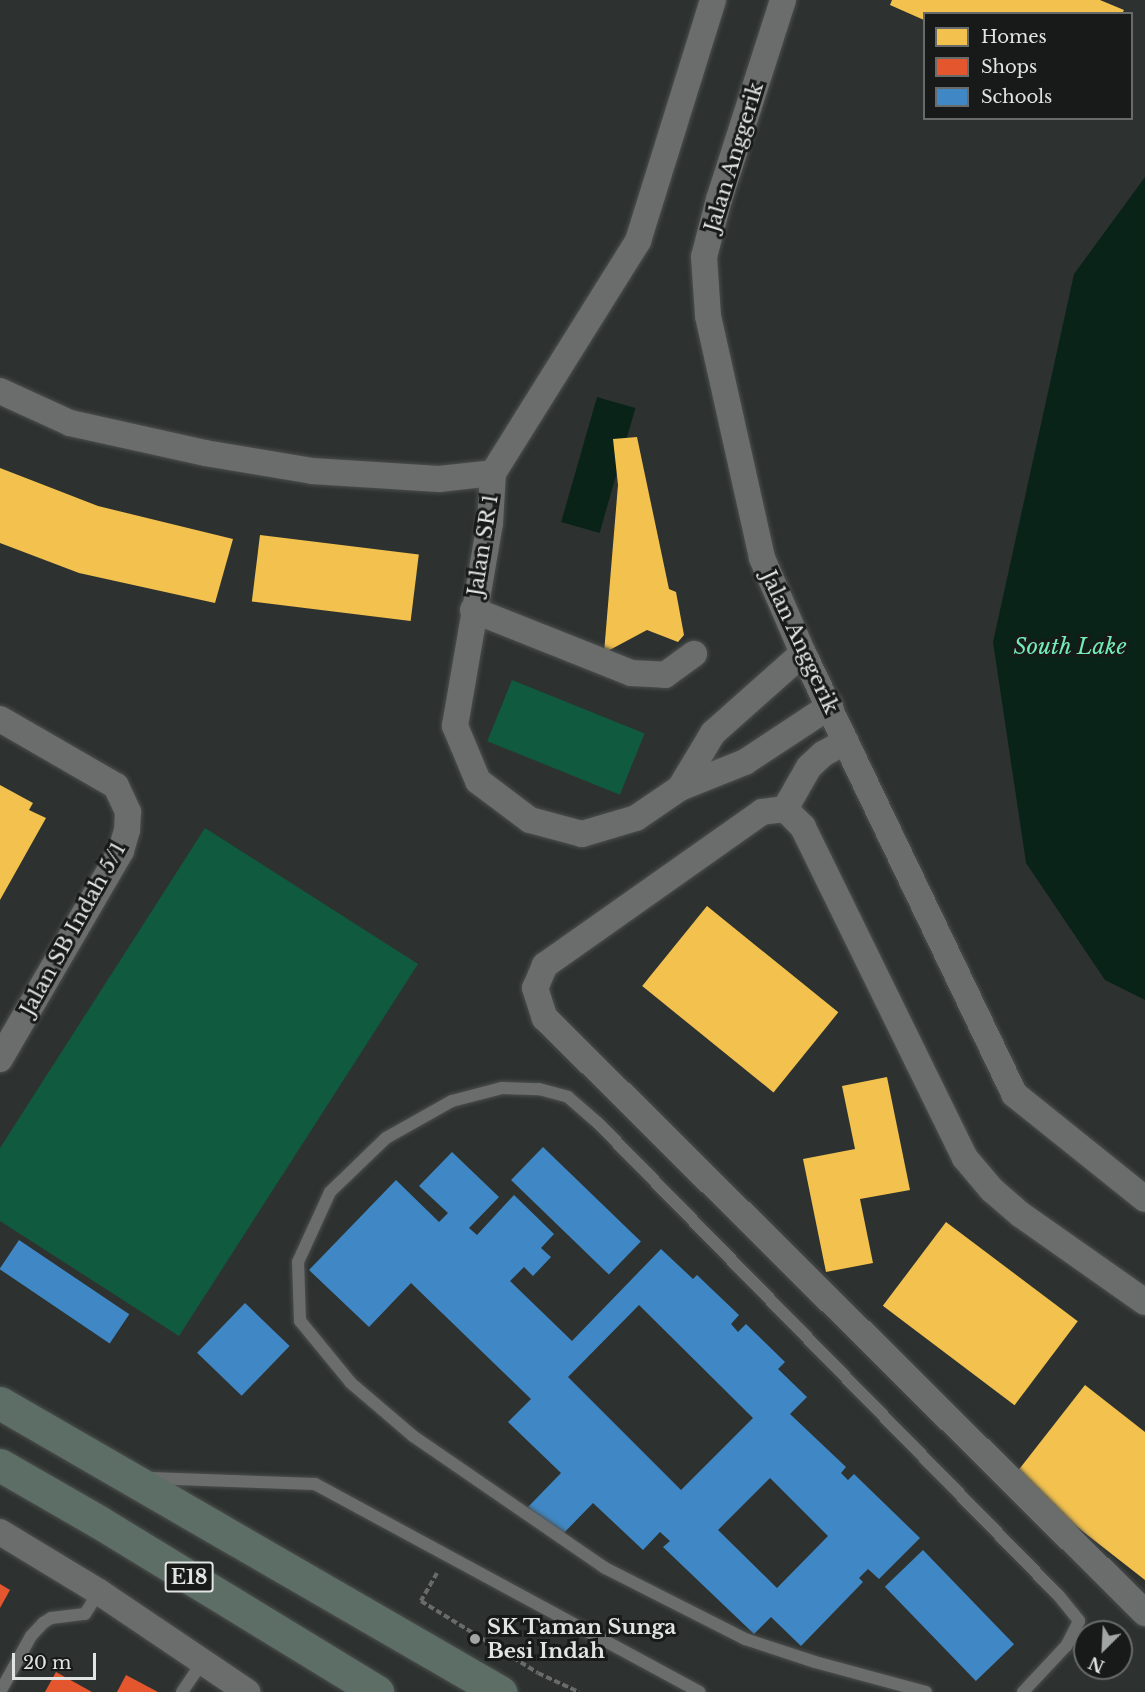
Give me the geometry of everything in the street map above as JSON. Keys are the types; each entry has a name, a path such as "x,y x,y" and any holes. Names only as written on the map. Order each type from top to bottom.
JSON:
{"highway":[{"name":"E18","path":"0,1402 127,1478 500,1692"},
{"name":"E18","path":"0,1465 99,1522 376,1692"}],"street":[{"path":"493,473 638,241 713,0"},
{"name":"Jalan Anggerik","path":"783,0 719,199 704,257 708,316 762,558 803,653 1014,1094 1145,1199"},
{"name":"Jalan SR 1","path":"0,391 70,423 205,453 312,471 439,479 493,473 490,523 473,610 455,726 478,781 530,820 582,834 636,818 680,788"},
{"path":"473,610 631,673 665,675 694,654"},
{"path":"680,788 713,733 803,653"},
{"path":"680,788 745,762 830,706"},
{"name":"Jalan SB Indah 5/1","path":"0,719 116,786 128,812 127,830 121,851 0,1059"},
{"path":"785,809 809,767 823,754 846,741"},
{"path":"785,809 803,827 965,1158 992,1190 1021,1215 1145,1302"},
{"path":"785,809 762,812 545,965 535,988 545,1018 1145,1613"},
{"path":"0,1532 99,1592 247,1692"}],"lane":[{"path":"926,1692 893,1687 745,1639 605,1568 413,1436 351,1383 300,1321 298,1262 330,1192 386,1138 452,1101 502,1088 539,1089 568,1097 631,1157 1059,1596 1079,1621 1066,1646 1023,1692"},
{"path":"127,1478 315,1484 699,1692"},
{"path":"0,1692 31,1636 42,1623 51,1618 85,1614 99,1592"},
{"path":"182,1692 203,1661"},
{"path":"883,1692 893,1687"}],"path":[{"path":"446,1557 421,1601 537,1673 579,1692"}],"green space":[{"path":"512,680 645,734 620,795 487,741"},
{"path":"205,828 418,964 179,1336 0,1221 0,1148"}],"water":[{"name":"South Lake","path":"1145,177 1145,1000 1105,980 1026,863 993,642 1074,274"},
{"path":"597,397 635,408 600,533 561,522"}],"building: Homes":[{"path":"892,0 1100,0 1124,10 1123,12 923,12 923,20 890,5"},
{"path":"637,437 669,589 676,592 684,635 678,642 647,630 604,653 618,485 613,439"},
{"path":"0,468 98,506 233,539 215,603 79,573 0,543"},
{"path":"260,535 419,554 411,621 252,602"},
{"path":"0,785 33,803 29,810 46,818 0,900"},
{"path":"707,906 838,1012 774,1092 642,986"},
{"path":"887,1077 910,1190 860,1199 873,1263 826,1272 803,1159 855,1149 842,1086"},
{"path":"946,1222 1078,1321 1015,1405 883,1306"},
{"path":"1085,1385 1145,1432 1145,1580 1013,1477"}],"building: Shops":[{"path":"0,1584 10,1590 0,1608"},
{"path":"56,1672 92,1692 45,1692"},
{"path":"126,1675 158,1692 117,1692"}],"building: Schools":[{"path":"543,1147 641,1241 609,1275 511,1180"},
{"path":"452,1152 499,1197 469,1228 477,1235 514,1195 554,1234 541,1248 551,1257 533,1276 524,1267 510,1281 572,1341 661,1249 693,1279 697,1275 739,1315 731,1324 738,1332 746,1324 785,1362 778,1369 807,1397 790,1414 846,1467 841,1473 848,1480 854,1474 920,1538 879,1579 868,1569 859,1578 863,1582 801,1646 771,1617 754,1634 663,1547 670,1541 660,1532 643,1550 593,1503 559,1538 528,1507 561,1473 508,1422 531,1399 411,1283 369,1327 309,1270 396,1180 439,1222 448,1213 419,1186","holes":["639,1305 753,1418 681,1490 568,1377","770,1478 828,1536 777,1588 718,1530"]},
{"path":"19,1240 129,1314 110,1343 0,1269"},
{"path":"245,1303 290,1346 242,1396 197,1353"},
{"path":"923,1550 1014,1644 976,1681 885,1587"}],"place":[{"name":"SK Taman Sunga Besi Indah","path":"475,1639"}]}
